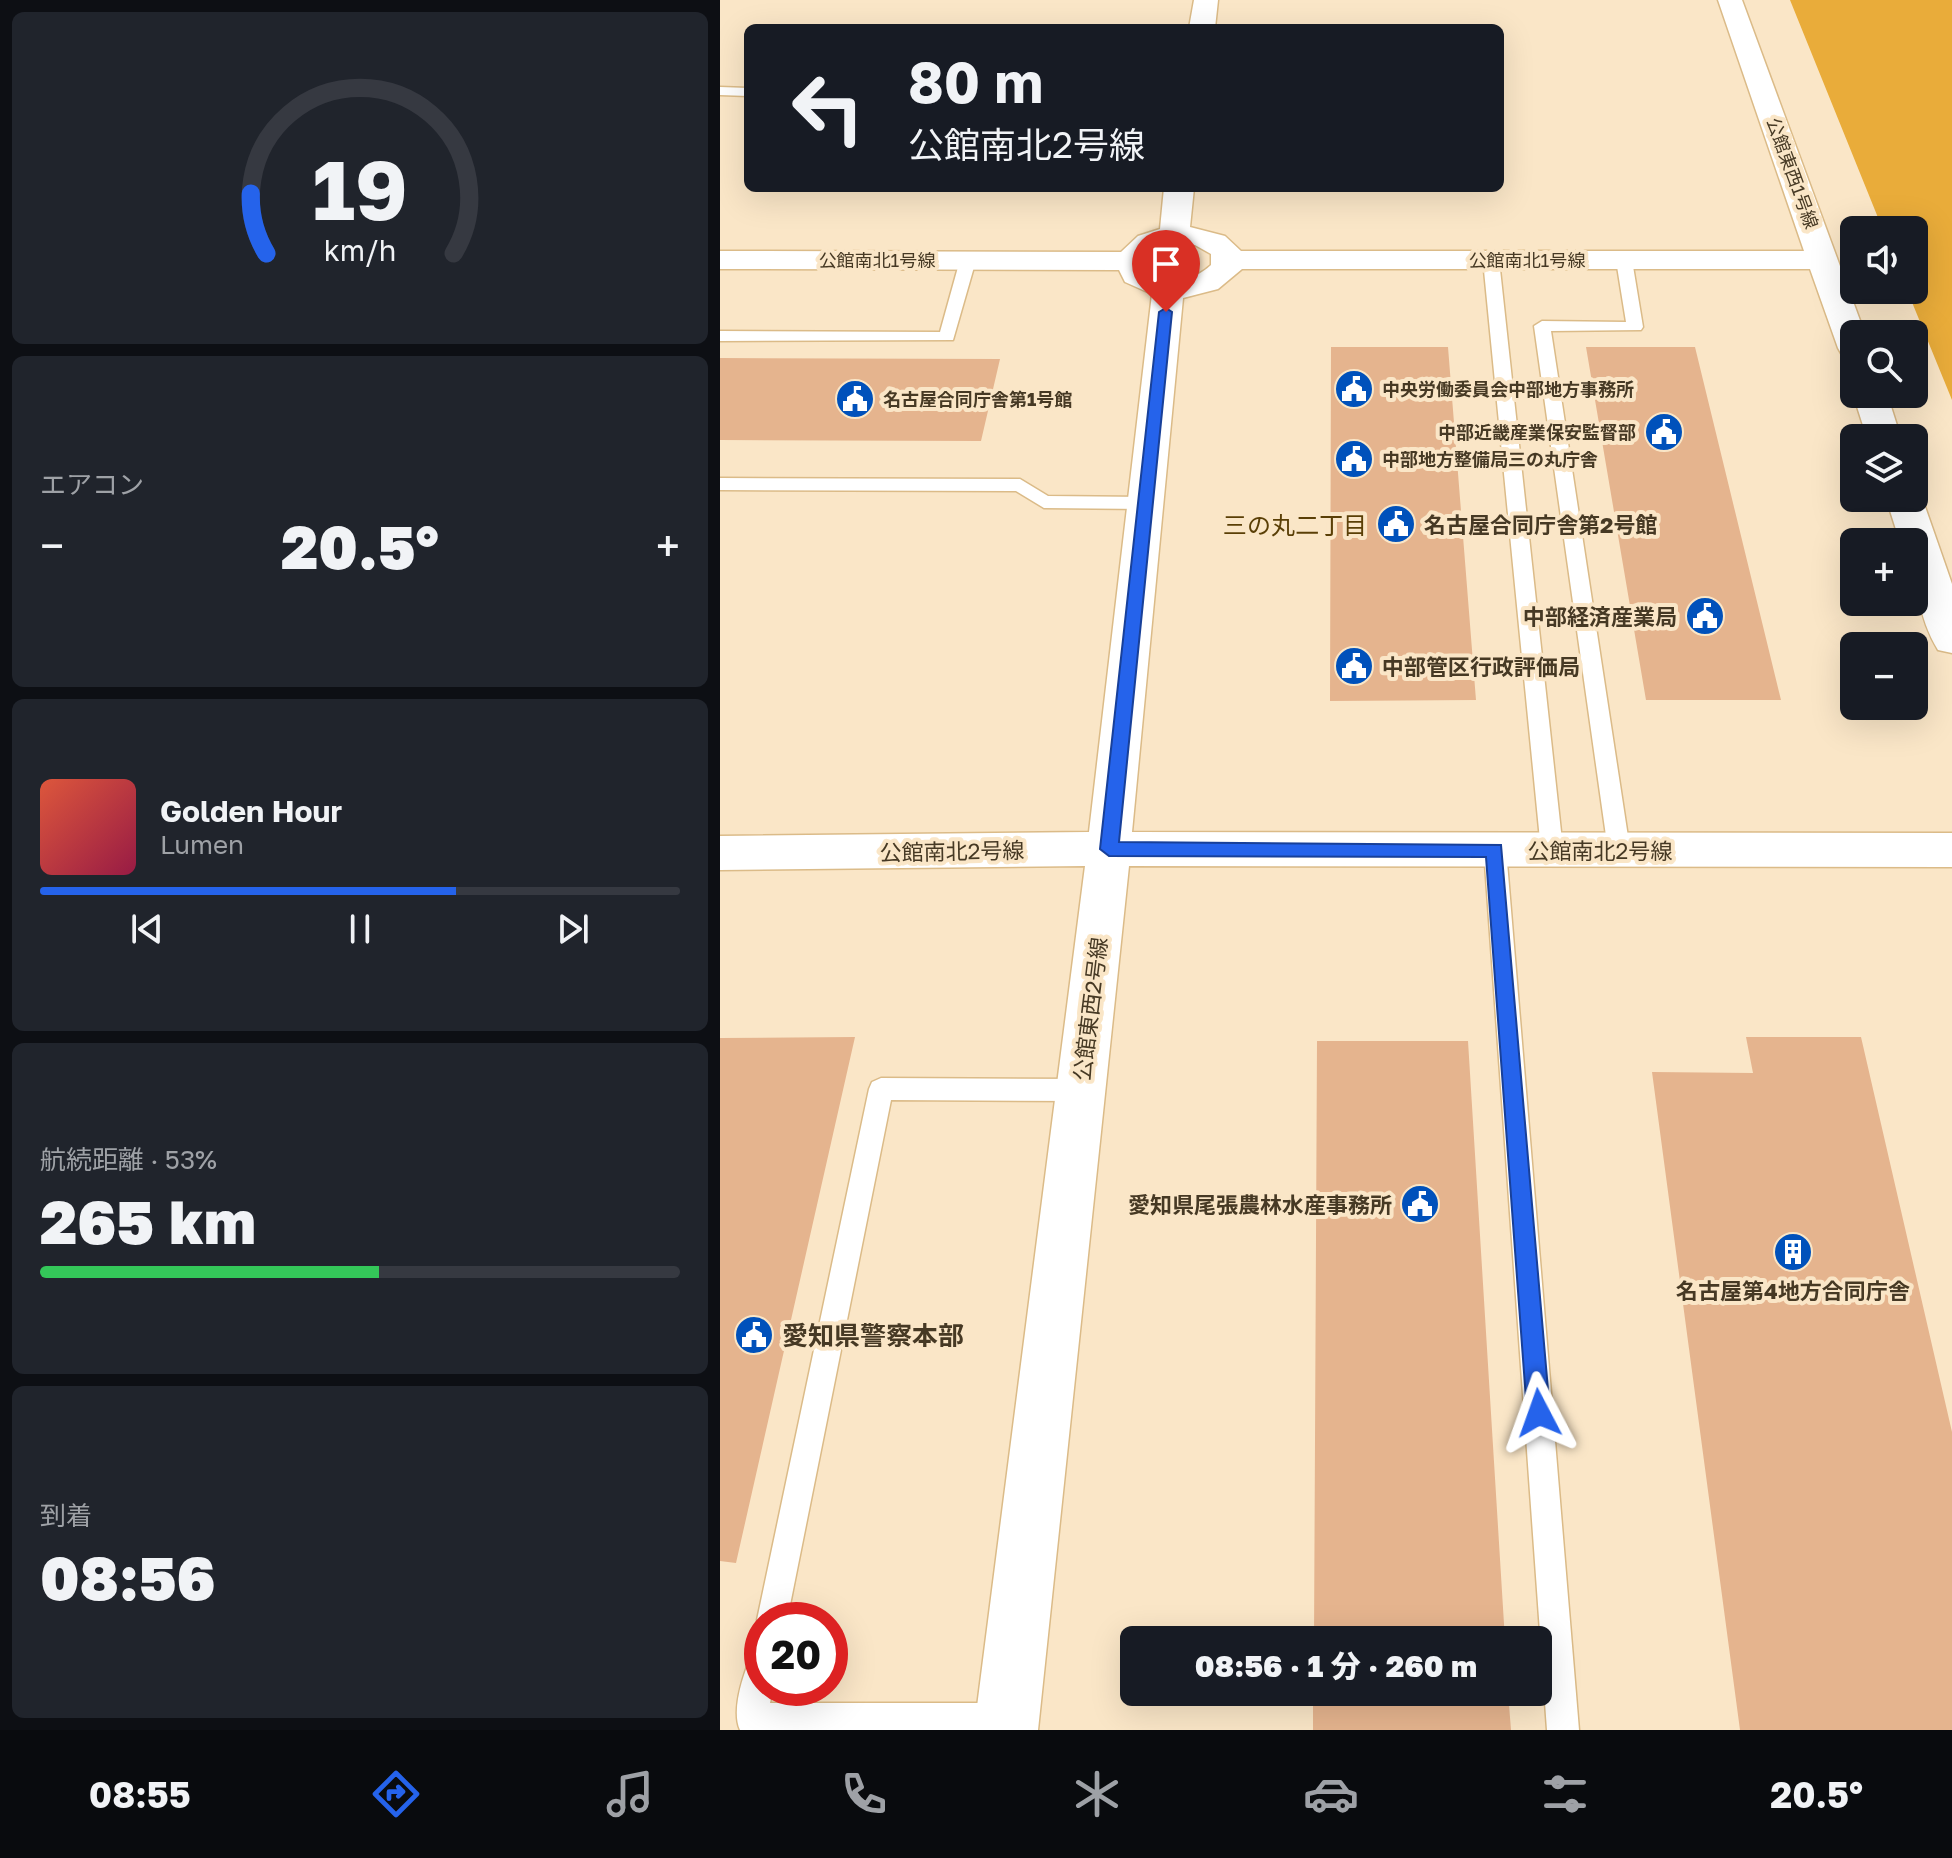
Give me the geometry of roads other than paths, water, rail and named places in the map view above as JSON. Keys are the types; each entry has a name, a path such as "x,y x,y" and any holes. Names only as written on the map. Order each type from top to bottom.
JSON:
{"street":[{"path":"1203,24 1206,0"},
{"name":"公館東西1号線","path":"1730,0 1844,320"},
{"path":"1174,235 1179,192"},
{"path":"1174,235 1190,235 1218,244 1226,251 1229,260 1227,268 1210,282 1198,286 1168,288 1144,281 1136,275 1131,261 1145,244 1174,235"},
{"name":"公館南北1号線","path":"720,260 1131,261"},
{"name":"公館南北1号線","path":"1229,260 1824,260"},
{"name":"公館東西2号線","path":"1007,1724 1109,849 1168,288"},
{"path":"1909,512 1952,640"},
{"name":"公館南北2号線","path":"720,853 1109,849 1952,850"}],"lane":[{"path":"720,91 744,92"},
{"path":"720,336 947,337 968,260"},
{"path":"1491,260 1552,850"},
{"path":"1619,850 1542,326 1635,327 1624,260"},
{"path":"720,484 1020,485 1044,502 1145,503"},
{"path":"1495,850 1563,1730"},
{"path":"776,1602 881,1089 1081,1090"},
{"path":"754,1706 751,1719 1007,1724"}],"place":[{"name":"中央労働委員会中部地方事務所","path":"1354,389"},
{"name":"名古屋合同庁舎第1号館","path":"855,399"},
{"name":"中部近畿産業保安監督部","path":"1664,432"},
{"name":"中部地方整備局三の丸庁舎","path":"1354,459"},
{"name":"名古屋合同庁舎第2号館","path":"1396,524"},
{"name":"中部経済産業局","path":"1705,616"},
{"name":"中部管区行政評価局","path":"1354,666"},
{"name":"愛知県尾張農林水産事務所","path":"1420,1204"},
{"name":"名古屋第4地方合同庁舎","path":"1793,1252"},
{"name":"愛知県警察本部","path":"754,1335"}],"district":[{"name":"三の丸二丁目","path":"1295,524"}]}
